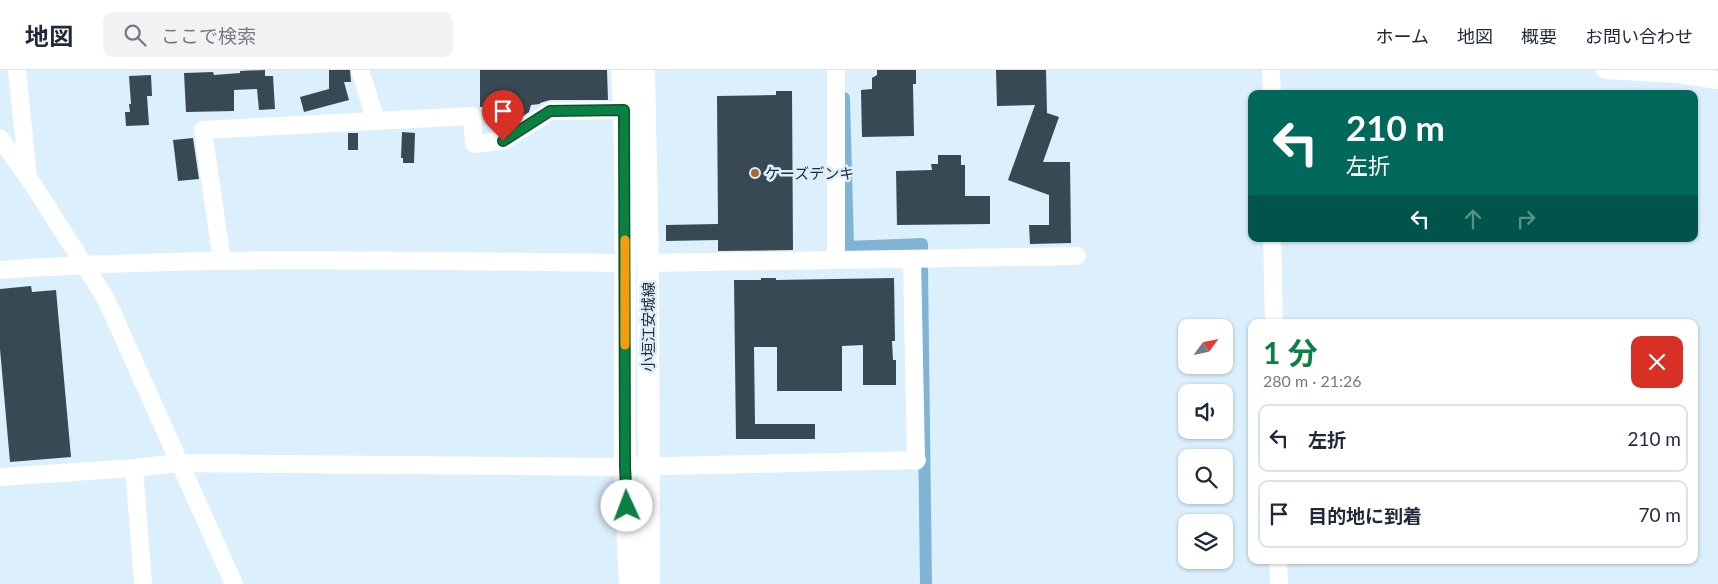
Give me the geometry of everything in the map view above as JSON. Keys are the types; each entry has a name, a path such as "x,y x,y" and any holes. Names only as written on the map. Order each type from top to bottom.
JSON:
{"main road":[{"name":"小垣江安城線","path":"622,70 624,110 625,467 630,584"},
{"name":"小垣江安城線","path":"644,70 648,263 649,584"}],"street":[{"path":"17,70 28,177"},
{"path":"360,70 376,121"},
{"path":"836,70 836,259"},
{"path":"1271,70 1272,90"},
{"path":"1605,70 1678,74 1718,80"},
{"path":"222,261 204,130 472,116 474,144 503,141 550,111 624,110"},
{"path":"0,138 28,177 106,299 234,584"},
{"path":"1272,242 1274,319"},
{"path":"648,263 1076,256"},
{"path":"0,478 179,463 625,467 916,460 912,259"},
{"path":"0,270 85,264 222,261 382,260 625,263"},
{"path":"134,468 143,584"},
{"path":"1278,564 1278,584"}],"building":[{"path":"265,70 265,76 273,76 275,109 259,110 257,89 234,90 234,111 186,112 184,73 213,72 214,75"},
{"path":"329,70 350,70 351,82 344,82 349,100 304,112 300,97 329,89"},
{"path":"480,70 607,70 608,100 550,100 531,105 529,112 520,118 499,118 499,107 480,107"},
{"path":"877,70 916,70 916,84 913,84 914,136 862,137 861,90 872,89 872,78 877,75"},
{"path":"996,70 1046,70 1047,113 1059,117 1043,162 1070,162 1071,243 1030,244 1029,225 1049,225 1049,195 1008,180 1035,105 997,106"},
{"path":"151,75 152,96 147,96 149,125 126,126 125,112 130,112 129,104 131,104 129,76"},
{"name":"ケーズデンキ","path":"776,91 792,91 793,250 718,251 718,240 666,241 666,225 718,224 717,96 776,95"},
{"path":"402,132 415,133 414,163 403,163 403,158 401,158"},
{"path":"348,133 358,133 358,150 348,150"},
{"path":"193,138 199,179 178,181 173,140"},
{"path":"938,155 961,155 961,165 965,165 965,196 990,196 990,224 897,225 896,171 932,170 931,164 938,164"},
{"path":"761,278 776,278 776,280 894,278 895,341 892,341 893,360 896,360 896,385 863,385 863,345 842,346 842,391 777,391 777,347 754,347 755,424 815,424 815,439 736,439 734,280 761,280"},
{"path":"31,286 32,292 56,290 71,457 10,462 0,349 0,289"}],"waterway":[{"path":"844,98 848,247 922,244 922,248"},
{"path":"922,269 926,584"}],"slow traffic":[{"path":"625,240 625,345"}],"place":[{"name":"ケーズデンキ","path":"755,173"}],"route":[{"path":"503,141 550,111 624,110 625,467 627,506"}]}
